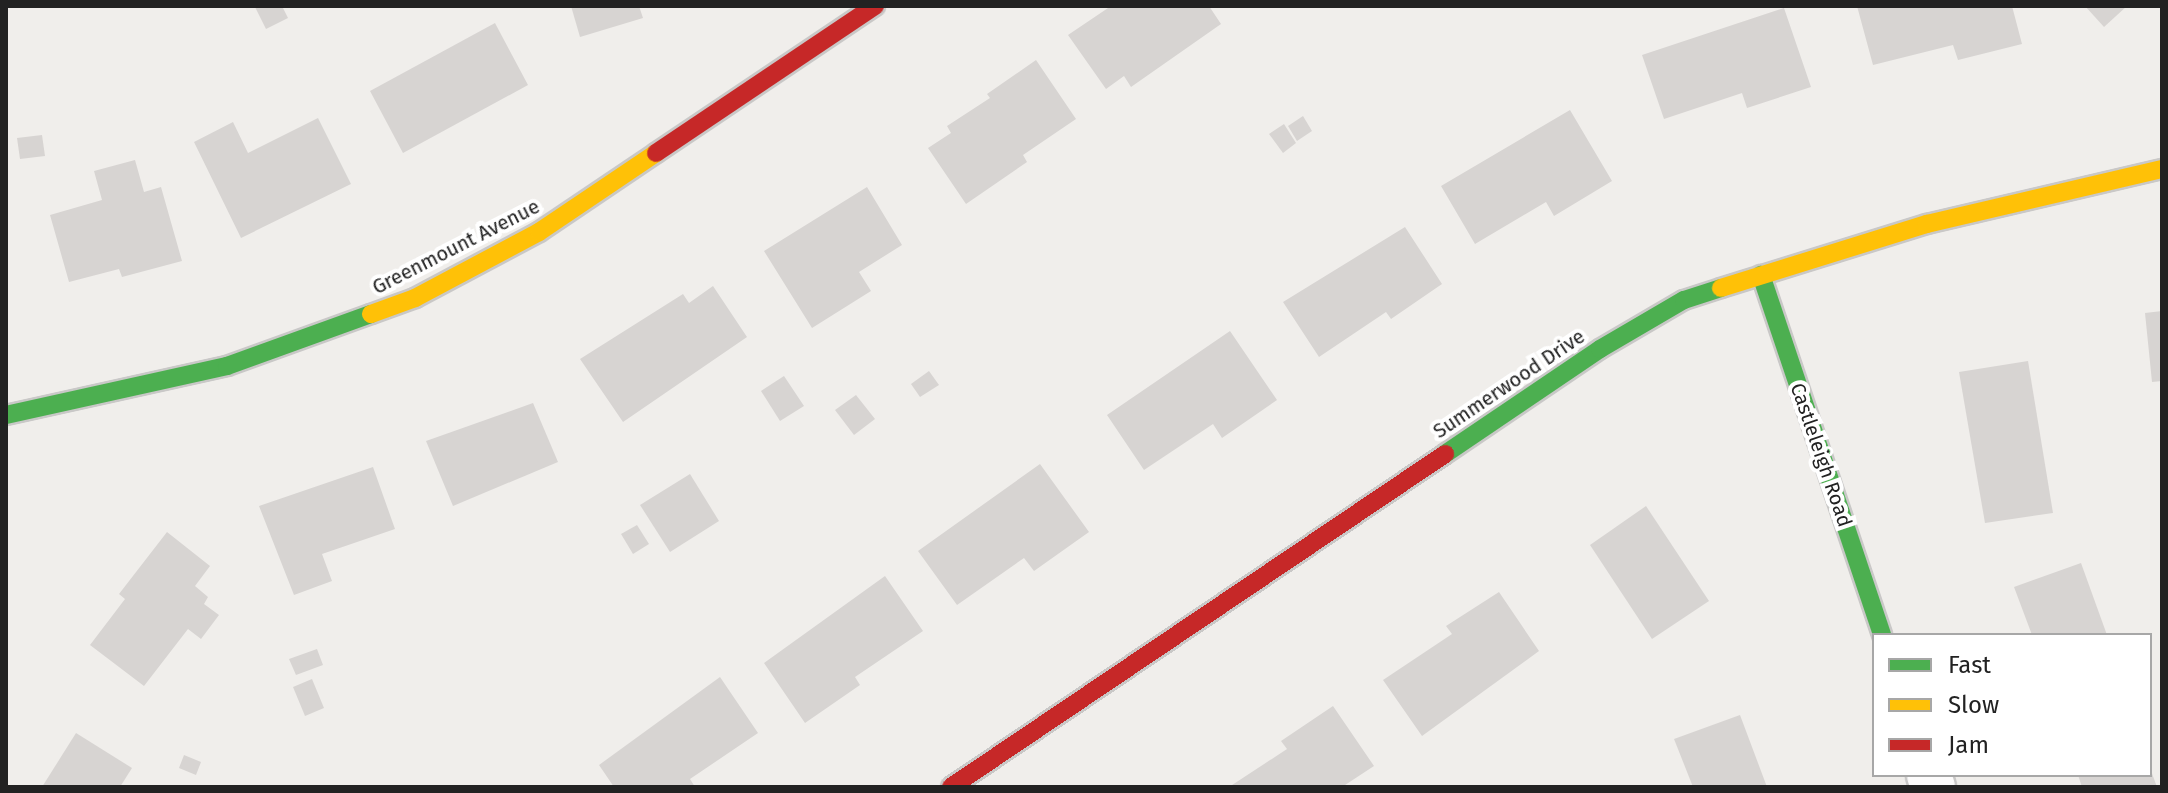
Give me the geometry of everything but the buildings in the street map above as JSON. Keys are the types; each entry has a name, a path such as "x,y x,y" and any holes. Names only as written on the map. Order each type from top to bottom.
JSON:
{"street":[{"name":"Greenmount Avenue","path":"6,415 227,366 415,298 539,232 852,12"},
{"name":"Summerwood Drive","path":"951,787 1600,349 1684,300 1927,224 2162,169"},
{"name":"Castleleigh Road","path":"1761,275 1881,633"}],"traffic: fast":[{"path":"1761,275 1881,633"},
{"path":"1445,454 1600,349 1684,300 1721,288"},
{"path":"6,415 227,366 371,314"}],"traffic: slow":[{"path":"371,314 415,298 539,232 656,153"},
{"path":"1721,288 1927,224 2162,169"}],"traffic: jam":[{"path":"656,153 875,6"},
{"path":"951,787 1445,454"}]}
